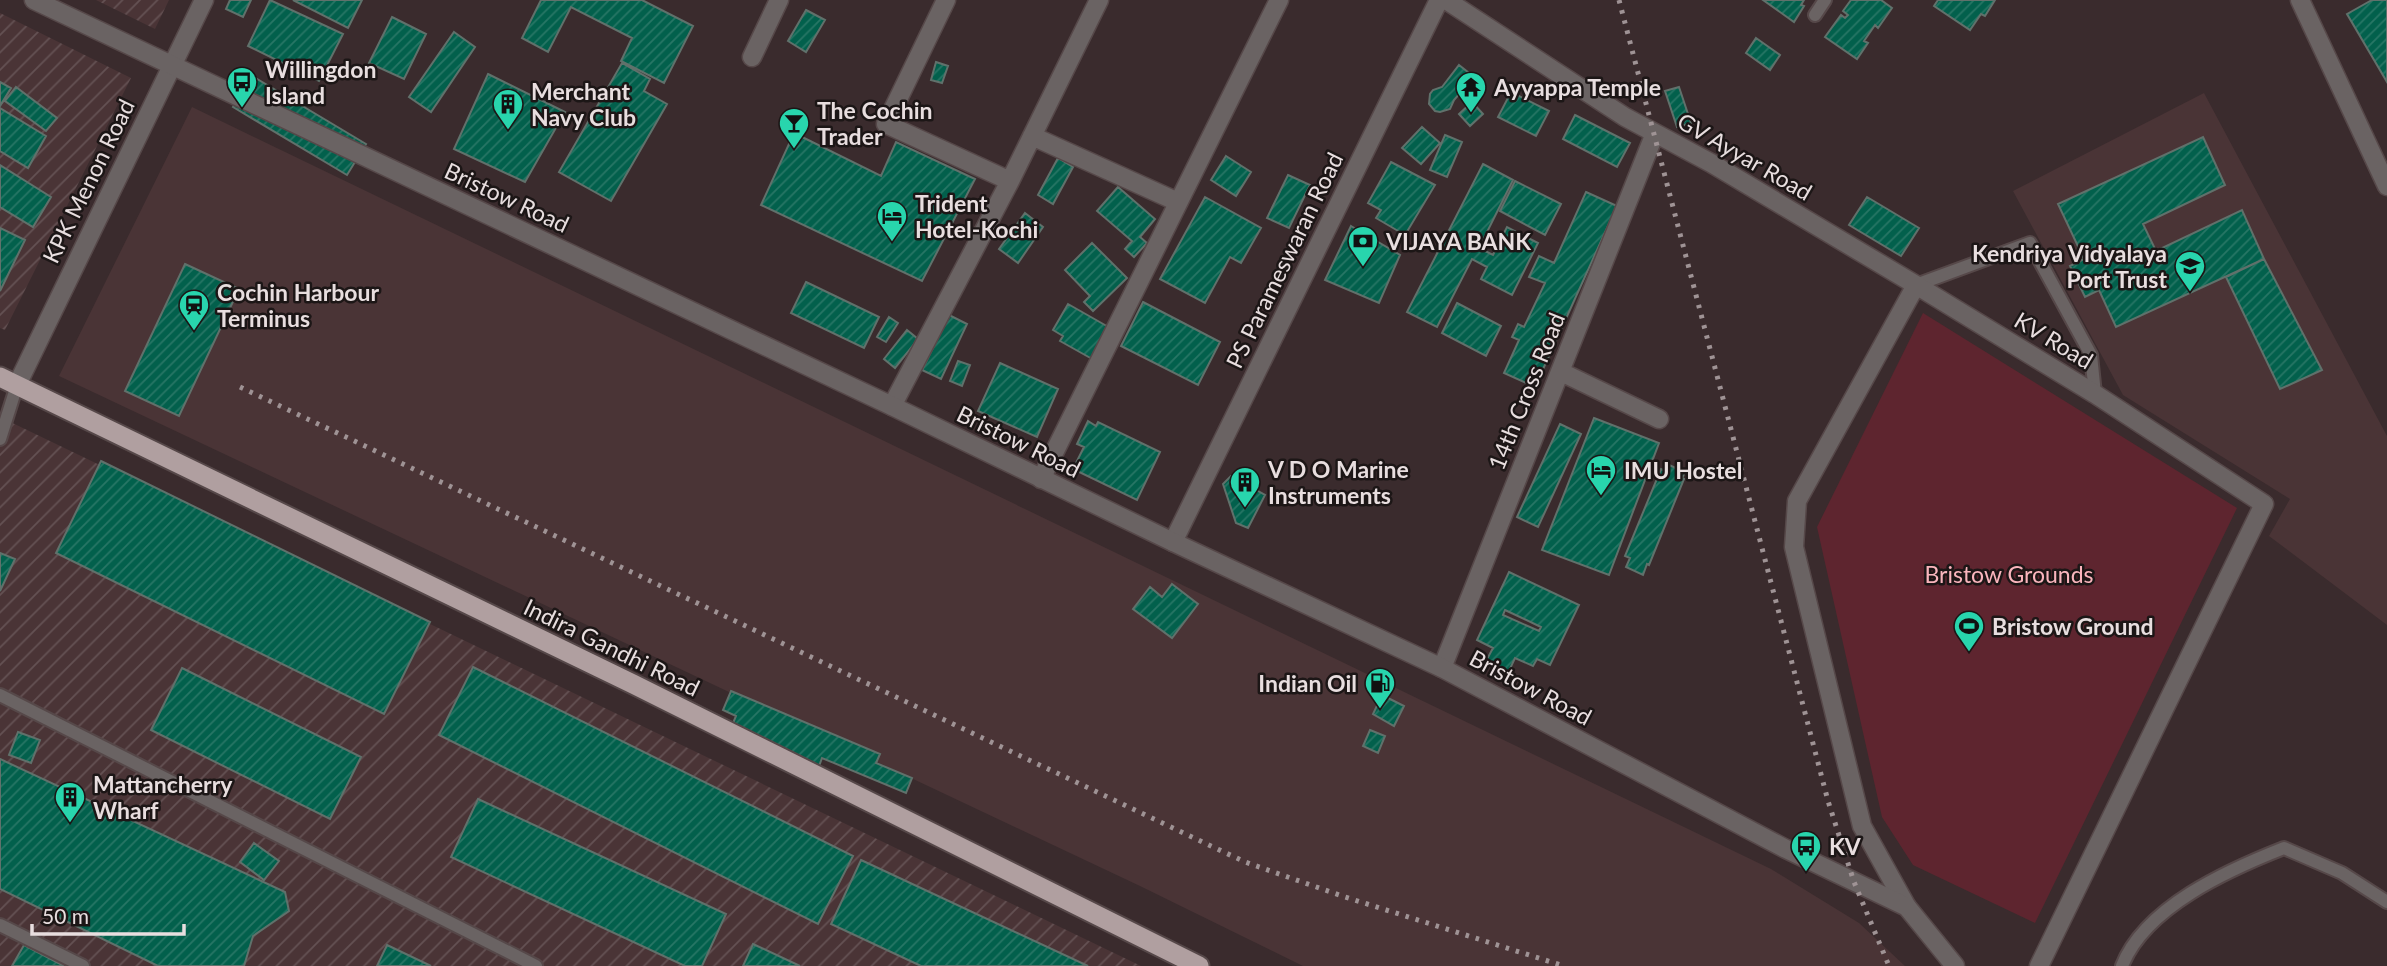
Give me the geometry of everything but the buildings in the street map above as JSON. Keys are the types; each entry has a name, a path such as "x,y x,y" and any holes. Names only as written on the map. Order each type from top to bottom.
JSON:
{"highway":[{"name":"Indira Gandhi Road","path":"8,381 633,684 1199,966"}],"street":[{"name":"Bristow Road","path":"34,0 1442,668 1786,849 1907,907 1955,966"},
{"name":"KPK Menon Road","path":"8,381 204,0"},
{"path":"752,57 779,0"},
{"path":"946,0 886,124 1010,181"},
{"path":"892,406 1010,181 1099,0"},
{"path":"1041,480 1279,0"},
{"name":"PS Parameswaran Road","path":"1173,542 1439,0"},
{"name":"GV Ayyar Road","path":"1446,0 1625,117 1711,163 1916,285"},
{"path":"2300,0 2387,186"},
{"name":"14th Cross Road","path":"1442,668 1654,133"},
{"path":"1032,136 1178,202"},
{"path":"1907,907 1863,826 1794,547 1797,501 1916,285"},
{"name":"KV Road","path":"1916,285 2095,394 2264,504 2039,966"},
{"path":"1561,372 1659,419"}],"lane":[{"path":"1815,15 1825,0"},
{"path":"1916,285 2029,243 2091,355 2095,394"},
{"path":"0,439 8,381"},
{"path":"0,695 536,966"},
{"path":"2122,966 2125,958 2157,917 2234,867 2284,848 2342,873 2387,902"},
{"path":"0,925 83,966"}],"shaded area":[{"path":"96,0 169,0 155,29"},
{"path":"0,13 131,78 5,330 0,328"},
{"name":"Kendriya Vidyalaya Port Trust","path":"2204,93 2387,436 2387,625 2269,536 2290,499 2123,395 2013,191"},
{"path":"192,107 1771,869 1859,923 1905,966 1303,966 1140,886 59,376"},
{"path":"0,417 1141,966 0,966"}],"green space":[{"name":"Bristow Grounds","path":"1923,313 2237,508 2035,923 1913,865 1882,817 1817,527"}],"railway":[{"path":"1619,0 1828,801 1854,882 1889,966"},
{"path":"240,387 1245,862 1345,897 1564,966"}],"place":[{"name":"Willingdon Island","path":"242,109"},
{"name":"Ayyappa Temple","path":"1471,114"},
{"name":"Merchant Navy Club","path":"508,131"},
{"name":"The Cochin Trader","path":"794,150"},
{"name":"Trident Hotel-Kochi","path":"892,243"},
{"name":"VIJAYA BANK","path":"1363,268"},
{"name":"Kendriya Vidyalaya Port Trust","path":"2190,293"},
{"name":"Cochin Harbour Terminus","path":"194,332"},
{"name":"IMU Hostel","path":"1601,497"},
{"name":"V D O Marine Instruments","path":"1245,509"},
{"name":"Bristow Ground","path":"1969,653"},
{"name":"Indian Oil","path":"1380,710"},
{"name":"Mattancherry Wharf","path":"70,824"},
{"name":"KV","path":"1806,873"}]}
